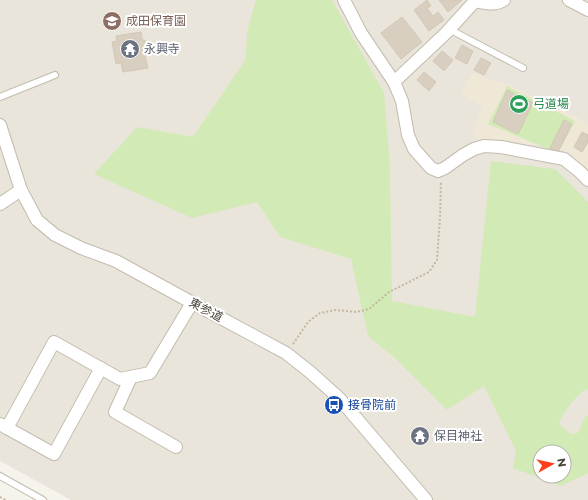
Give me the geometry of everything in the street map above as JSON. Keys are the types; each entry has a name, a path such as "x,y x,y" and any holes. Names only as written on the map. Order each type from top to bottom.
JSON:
{"street":[{"path":"344,0 361,33 394,82 402,101 408,135 414,149 431,168 438,171 441,170 462,154 474,149 484,146 501,147 564,159 588,180"},
{"path":"394,82 449,29 475,0 494,4 504,0"},
{"path":"569,0 588,10"},
{"name":"東参道","path":"0,125 21,190 37,220 55,235 81,248 116,261 286,353 339,398 426,500"},
{"path":"0,204 21,190"},
{"path":"101,368 54,454 4,426 54,342 101,368 120,379 150,373 192,303"},
{"path":"132,377 115,412 176,447"}],"lane":[{"path":"449,29 523,68"},
{"path":"0,97 55,75"},
{"path":"0,476 43,500"}],"path":[{"path":"286,353 308,322 320,312 336,310 356,312 368,308 389,292 429,272 437,260 441,170"},
{"path":"1,497 6,500"}],"shaded area":[{"path":"0,0 588,0 588,500 71,500 0,461"},
{"path":"472,73 509,85 579,118 588,124 588,171 566,150 509,141 478,142 473,129 483,107 461,94"}],"green space":[{"path":"256,0 332,0 384,93 390,169 392,301 475,317 491,161 555,169 588,202 588,390 586,389 577,396 567,409 559,424 571,434 578,433 586,415 588,416 588,473 572,481 572,444 532,444 532,475 513,468 516,451 484,386 447,410 396,359 368,336 351,259 280,237 257,202 192,218 94,174 137,127 193,137 246,59 247,32"},
{"name":"弓道場","path":"507,86 575,121 558,153 488,124"}],"building":[{"path":"427,0 431,6 427,8 433,16 438,12 444,20 429,31 414,10"},
{"path":"439,0 462,0 448,12"},
{"path":"402,17 422,42 401,59 381,33"},
{"name":"永興寺","path":"141,32 142,40 145,40 148,55 145,56 148,68 123,72 121,63 116,64 112,42 117,41 116,36"},
{"path":"462,45 473,51 467,64 455,58"},
{"path":"442,51 453,60 444,71 433,61"},
{"path":"481,58 491,63 484,75 474,70"},
{"path":"424,72 436,82 429,91 417,80"},
{"path":"507,90 533,103 518,134 493,122"},
{"path":"564,120 572,124 558,152 550,148"},
{"path":"582,132 588,135 588,142 582,152 574,147"}],"place":[{"name":"成田保育園","path":"112,21"},
{"name":"永興寺","path":"130,49"},
{"name":"弓道場","path":"519,104"},
{"name":"接骨院前","path":"334,405"},
{"name":"保目神社","path":"420,436"}]}
